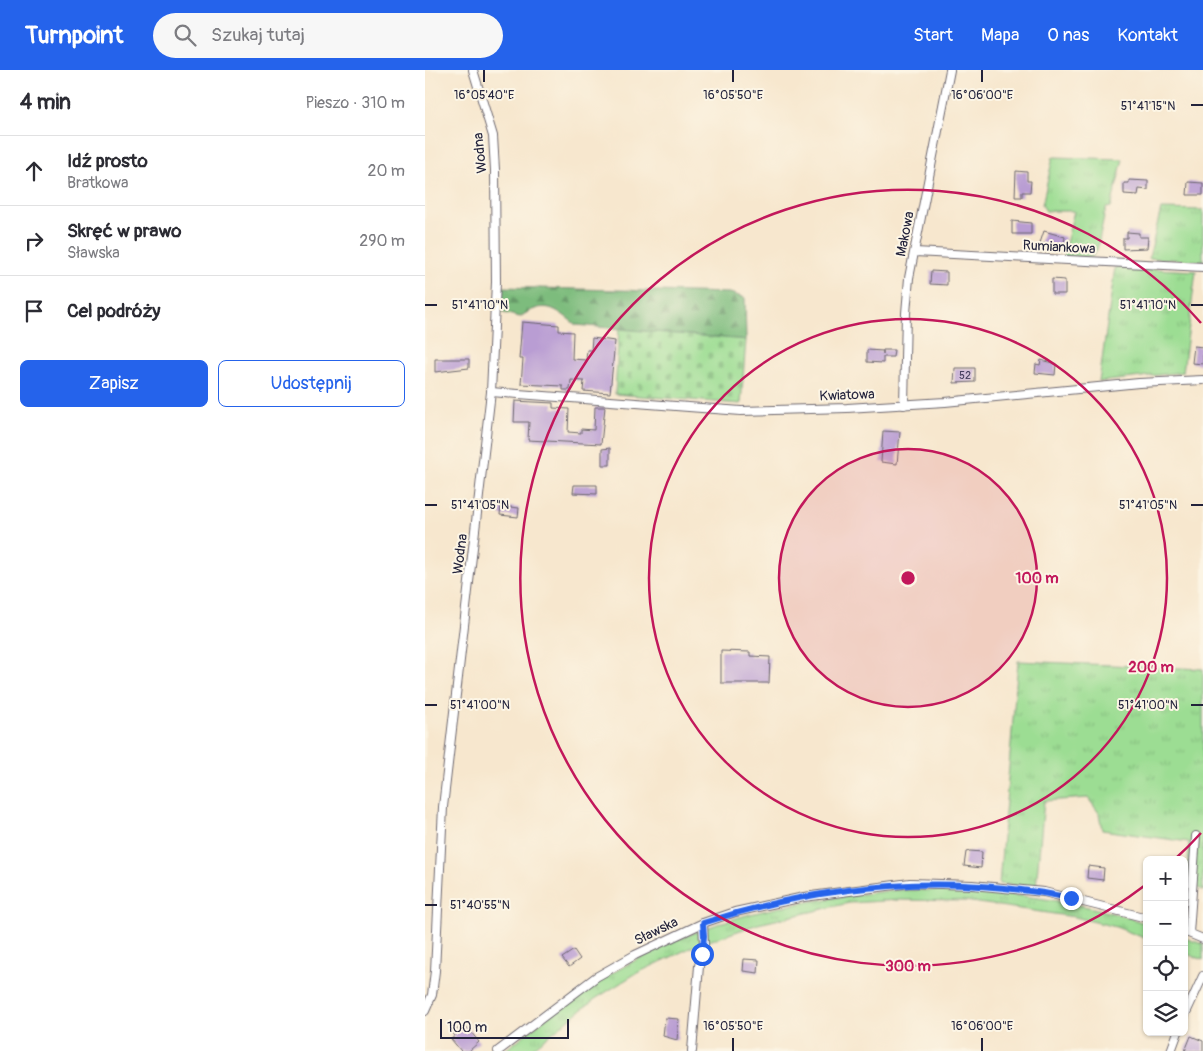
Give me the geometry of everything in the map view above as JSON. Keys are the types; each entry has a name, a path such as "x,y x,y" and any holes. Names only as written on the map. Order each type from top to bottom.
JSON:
{"street":[{"name":"Wodna","path":"425,1011 432,995 435,971 443,807 491,392 495,282 495,170 493,136 473,70"},
{"name":"Makowa","path":"904,405 905,313 950,70"},
{"name":"Rumiankowa","path":"915,252 1203,267"},
{"name":"Kwiatowa","path":"491,392 741,411 904,405 1025,396 1139,383 1203,380"},
{"path":"1188,921 1196,836"},
{"name":"Sławska","path":"498,1051 596,977 635,955 703,923 735,912 804,896 910,883 972,885 1044,892 1143,917"},
{"path":"692,1051 699,966 704,944 703,923"},
{"path":"1188,932 1203,938"},
{"path":"1188,1008 1203,976"},
{"path":"1171,1051 1177,1036"}],"green space":[{"path":"1053,157 1123,159 1111,207 1106,208 1097,250 1092,257 1063,256 1074,211 1046,211 1042,205"},
{"path":"1161,209 1203,210 1203,261 1149,258"},
{"path":"1115,267 1196,271 1183,372 1099,382"},
{"path":"502,287 730,293 745,298 746,340 576,325 555,310 543,307 520,317 500,312"},
{"path":"619,329 746,340 741,404 615,394"},
{"path":"1018,661 1203,669 1203,891 1188,882 1189,842 1102,830 1099,813 1088,798 1044,801 1036,887 999,884"},
{"path":"896,890 960,891 1023,896 1086,906 1143,923 1143,937 1116,927 1075,917 965,901 900,900 849,903 758,924 692,947 635,974 595,999 529,1051 504,1051 578,994 626,965 665,945 726,921 783,906"},
{"path":"1188,939 1203,944 1203,960 1188,954"}],"building":[{"path":"1016,171 1027,172 1027,181 1031,181 1030,192 1022,192 1022,197 1015,197"},
{"path":"1129,180 1148,181 1148,190 1139,189 1138,195 1124,194 1124,183 1129,183"},
{"path":"1188,182 1203,183 1203,195 1187,195"},
{"path":"1012,221 1031,223 1031,234 1012,234"},
{"path":"1044,231 1065,237 1063,248 1040,243"},
{"path":"1127,232 1139,233 1139,237 1148,237 1147,248 1123,249 1123,238 1127,238"},
{"path":"931,271 947,272 947,285 930,284"},
{"path":"1052,279 1065,280 1065,294 1052,294"},
{"path":"522,322 559,325 559,331 573,332 572,359 586,360 587,350 591,350 592,338 615,341 610,393 583,391 584,381 571,380 570,390 563,390 563,386 521,384 523,359 519,359"},
{"path":"1194,346 1203,347 1203,364 1192,363"},
{"path":"867,350 894,350 893,357 883,357 883,363 867,362"},
{"path":"435,359 469,359 469,368 435,372"},
{"path":"1041,360 1056,364 1055,375 1035,373 1036,364 1040,365"},
{"path":"955,368 975,368 975,382 954,383"},
{"path":"515,401 553,403 553,408 569,409 568,432 581,433 581,429 594,430 595,407 605,407 601,444 528,440 529,422 514,422"},
{"path":"883,431 900,432 897,464 881,462"},
{"path":"610,448 610,465 602,465 602,449"},
{"path":"574,485 597,485 597,494 573,493"},
{"path":"501,506 519,508 518,517 500,515"},
{"path":"721,651 750,652 750,656 770,657 769,683 721,683"},
{"path":"966,852 982,852 981,868 964,866"},
{"path":"1088,866 1104,868 1103,880 1087,878"},
{"path":"574,950 580,959 569,967 562,958"},
{"path":"744,959 759,960 758,973 743,971"},
{"path":"665,1018 679,1019 677,1040 663,1036"},
{"path":"466,1026 479,1042 469,1051 461,1051 451,1039 455,1036 453,1033 460,1027 462,1029"},
{"path":"1191,1036 1203,1041 1203,1051 1185,1051"}],"route":[{"path":"702,954 704,944 703,923 735,912 804,896 910,883 972,885 1016,889 1044,892 1071,898"}]}
